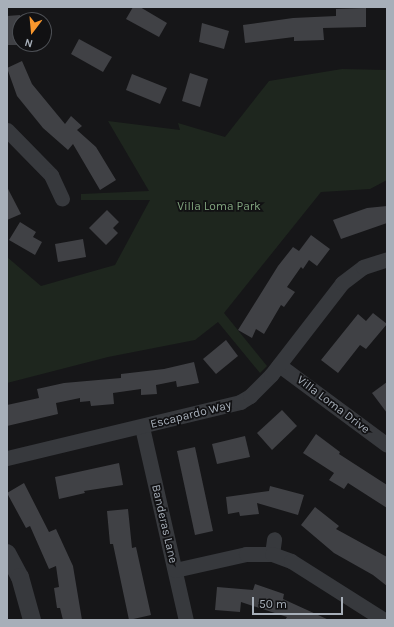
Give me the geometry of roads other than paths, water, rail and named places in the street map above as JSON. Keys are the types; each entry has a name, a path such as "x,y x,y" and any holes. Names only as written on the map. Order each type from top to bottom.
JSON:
{"street":[{"path":"7,130 51,175 62,199"},
{"name":"Escapardo Way","path":"7,458 142,427 240,402 260,387 279,365 342,283 363,267 387,259"},
{"name":"Villa Loma Drive","path":"279,365 387,445"},
{"name":"Banderas Lane","path":"142,427 186,620"},
{"path":"175,570 273,547 291,561 384,620"},
{"path":"7,553 20,578 32,620"}],"park label":[{"name":"Villa Loma Park","path":"219,207"}]}
